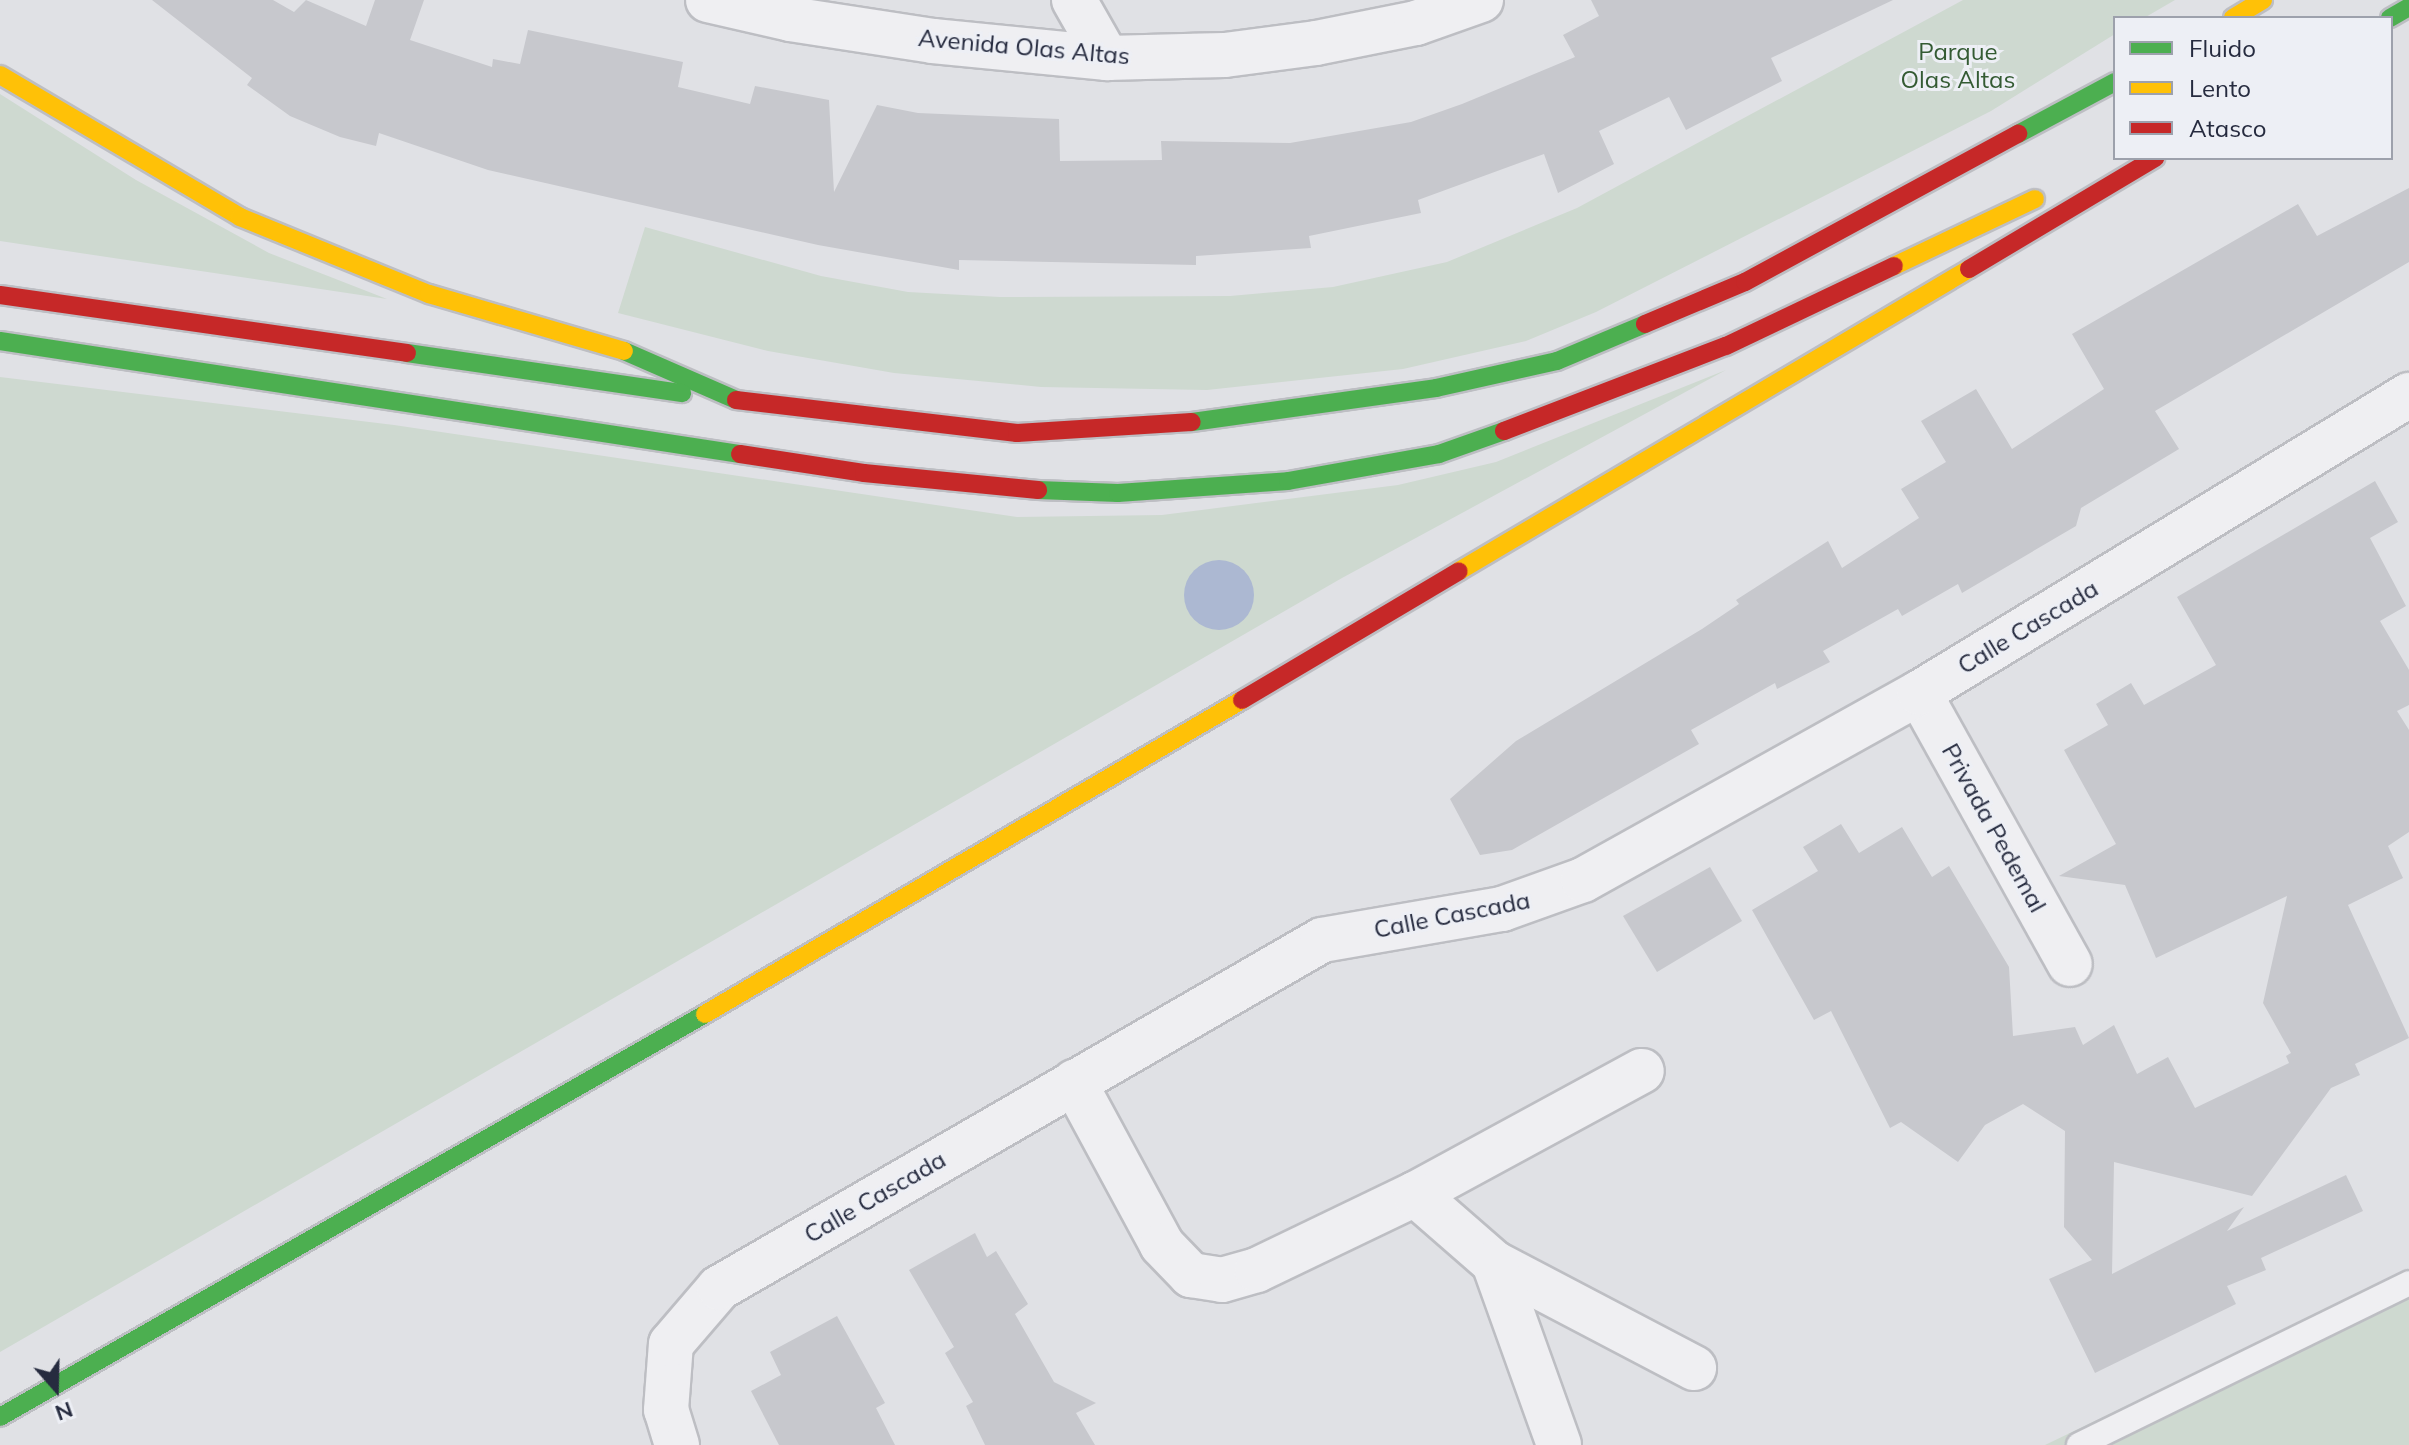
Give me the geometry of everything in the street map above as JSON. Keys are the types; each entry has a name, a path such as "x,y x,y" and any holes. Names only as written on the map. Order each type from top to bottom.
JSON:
{"main road":[{"path":"2236,16 2263,0"},
{"path":"0,75 240,217 429,294 600,340 736,400"},
{"path":"0,295 736,400 1017,433 1231,420 1422,391 1557,361 1745,282 2113,83"},
{"path":"2094,171 2118,160"},
{"path":"0,1417 912,895 2152,160"},
{"path":"0,341 968,485 1118,493 1288,481 1439,454 1574,407 1726,346 2052,192"}],"street":[{"name":"Avenida Olas Altas","path":"708,0 790,19 933,41 1107,58 1225,55 1316,43 1416,23 1481,0"},
{"path":"1074,0 1107,58"},
{"name":"Calle Cascada","path":"677,1445 666,1410 671,1344 719,1288 1322,940 1502,909 1583,880 1919,693 2403,413"},
{"name":"Privada Pedemal","path":"1919,693 2070,964"},
{"path":"1074,1082 1162,1245 1191,1275 1222,1280 1257,1270 1415,1194 1642,1071"},
{"path":"1415,1194 1494,1263 1694,1368"},
{"path":"1494,1263 1559,1445"}],"lane":[{"path":"2079,1445 2409,1283"}],"green space":[{"name":"Parque Olas Altas","path":"1963,0 2175,0 2147,16 2113,16 2113,35 1991,111 1596,312 1526,341 1403,369 1207,390 1041,387 894,373 768,351 618,313 645,227 821,276 908,292 1000,297 1230,296 1333,287 1447,262 1577,208"},
{"path":"0,94 136,180 269,253 387,299 0,241"},
{"path":"1726,370 1342,578 0,1352 0,377 394,425 1017,517 1162,515 1398,485 1496,462"},
{"path":"2409,1270 2409,1445 2045,1445"}],"water":[{"path":"1226,560 1248,575 1254,595 1252,609 1244,620 1233,628 1212,630 1194,620 1186,609 1184,588 1194,570 1205,562"}],"building":[{"path":"152,0 273,0 294,12 306,0 366,26 375,0 424,0 410,40 492,67 493,59 520,64 528,30 683,62 678,87 750,104 755,86 829,100 834,192 877,105 918,113 1059,119 1060,161 1162,160 1161,141 1290,143 1411,122 1462,104 1575,57 1563,35 1599,16 1591,0 1893,0 1771,58 1782,81 1686,130 1669,97 1599,131 1614,164 1558,193 1544,154 1418,200 1421,213 1309,236 1311,248 1196,256 1196,265 959,260 959,270 818,245 488,170 379,133 376,146 340,137 290,116 247,85 252,78"},
{"path":"2409,188 2409,262 2155,411 2179,449 2081,508 2076,526 1962,593 1958,584 1902,616 1898,609 1823,651 1830,662 1777,689 1775,683 1691,730 1699,744 1512,850 1480,855 1450,799 1516,741 1702,629 1739,604 1736,600 1828,541 1842,568 1919,518 1901,489 1946,462 1921,421 1976,389 2012,449 2104,389 2072,334 2298,204 2317,236"},
{"path":"2375,481 2398,522 2370,538 2406,606 2380,621 2409,670 2409,705 2397,711 2409,730 2409,832 2388,846 2403,878 2348,905 2409,1038 2355,1064 2360,1075 2331,1088 2252,1196 2114,1162 2112,1274 2244,1207 2227,1231 2346,1175 2363,1211 2261,1258 2266,1270 2227,1286 2236,1304 2095,1373 2049,1279 2092,1260 2064,1227 2065,1131 2023,1104 1985,1125 1958,1162 1901,1122 1890,1128 1831,1011 1814,1020 1752,910 1818,871 1803,847 1841,824 1859,853 1902,827 1932,877 1949,866 2009,967 2013,1036 2075,1027 2083,1045 2114,1025 2137,1074 2168,1057 2195,1108 2289,1063 2286,1056 2291,1053 2263,1003 2287,896 2156,958 2125,885 2059,876 2116,844 2064,750 2108,725 2096,704 2131,683 2144,705 2216,665 2177,597"},
{"path":"1710,867 1742,921 1657,972 1623,916"},
{"path":"975,1233 987,1257 996,1251 1028,1304 1015,1314 1054,1382 1096,1403 1076,1413 1095,1445 985,1445 966,1406 973,1402 945,1353 954,1347 909,1270"},
{"path":"837,1316 885,1403 876,1408 895,1445 779,1445 751,1391 781,1375 770,1352"}],"traffic: fast":[{"path":"2393,16 2409,7"},
{"path":"2018,134 2113,83"},
{"path":"1192,422 1436,388 1557,361 1645,324"},
{"path":"0,341 740,454"},
{"path":"624,351 736,400"},
{"path":"407,353 682,393"},
{"path":"1038,490 1118,493 1288,481 1439,454 1504,431"},
{"path":"0,1417 705,1014"}],"traffic: slow":[{"path":"2236,16 2263,0"},
{"path":"0,75 240,217 429,294 624,351"},
{"path":"1894,266 2035,199"},
{"path":"1459,571 1969,269"},
{"path":"705,1014 1242,700"}],"traffic: jam":[{"path":"1645,324 1745,282 2018,134"},
{"path":"1969,269 2152,160"},
{"path":"1504,431 1726,346 1894,266"},
{"path":"0,295 407,353"},
{"path":"736,400 1017,433 1192,422"},
{"path":"740,454 864,473 1038,490"},
{"path":"1242,700 1459,571"}]}
